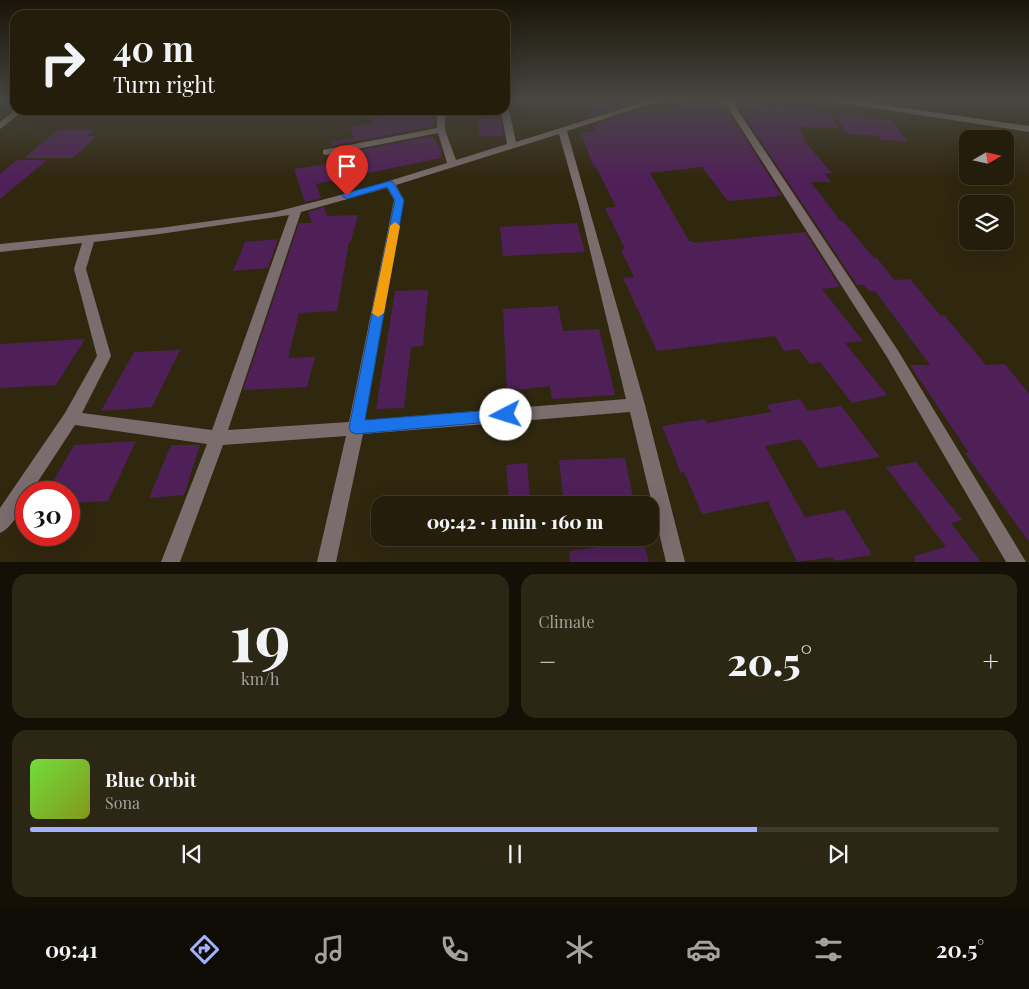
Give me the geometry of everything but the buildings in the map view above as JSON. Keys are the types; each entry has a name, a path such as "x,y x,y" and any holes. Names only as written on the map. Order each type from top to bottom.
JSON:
{"street":[{"path":"441,126 453,165"},
{"path":"508,126 512,147"},
{"path":"0,248 160,231 275,214 390,184 574,126"},
{"path":"744,126 892,353 1017,562"},
{"path":"326,152 441,130"},
{"path":"562,130 587,214 676,562"},
{"path":"326,562 356,428 399,200 390,184"},
{"path":"170,562 216,438 296,209"},
{"path":"0,524 71,418 104,356 80,269 89,238"},
{"path":"71,418 216,438 637,405"}],"slow traffic":[{"path":"378,313 395,226"}],"route":[{"path":"347,196 390,184 399,200 356,428 506,415"}]}
